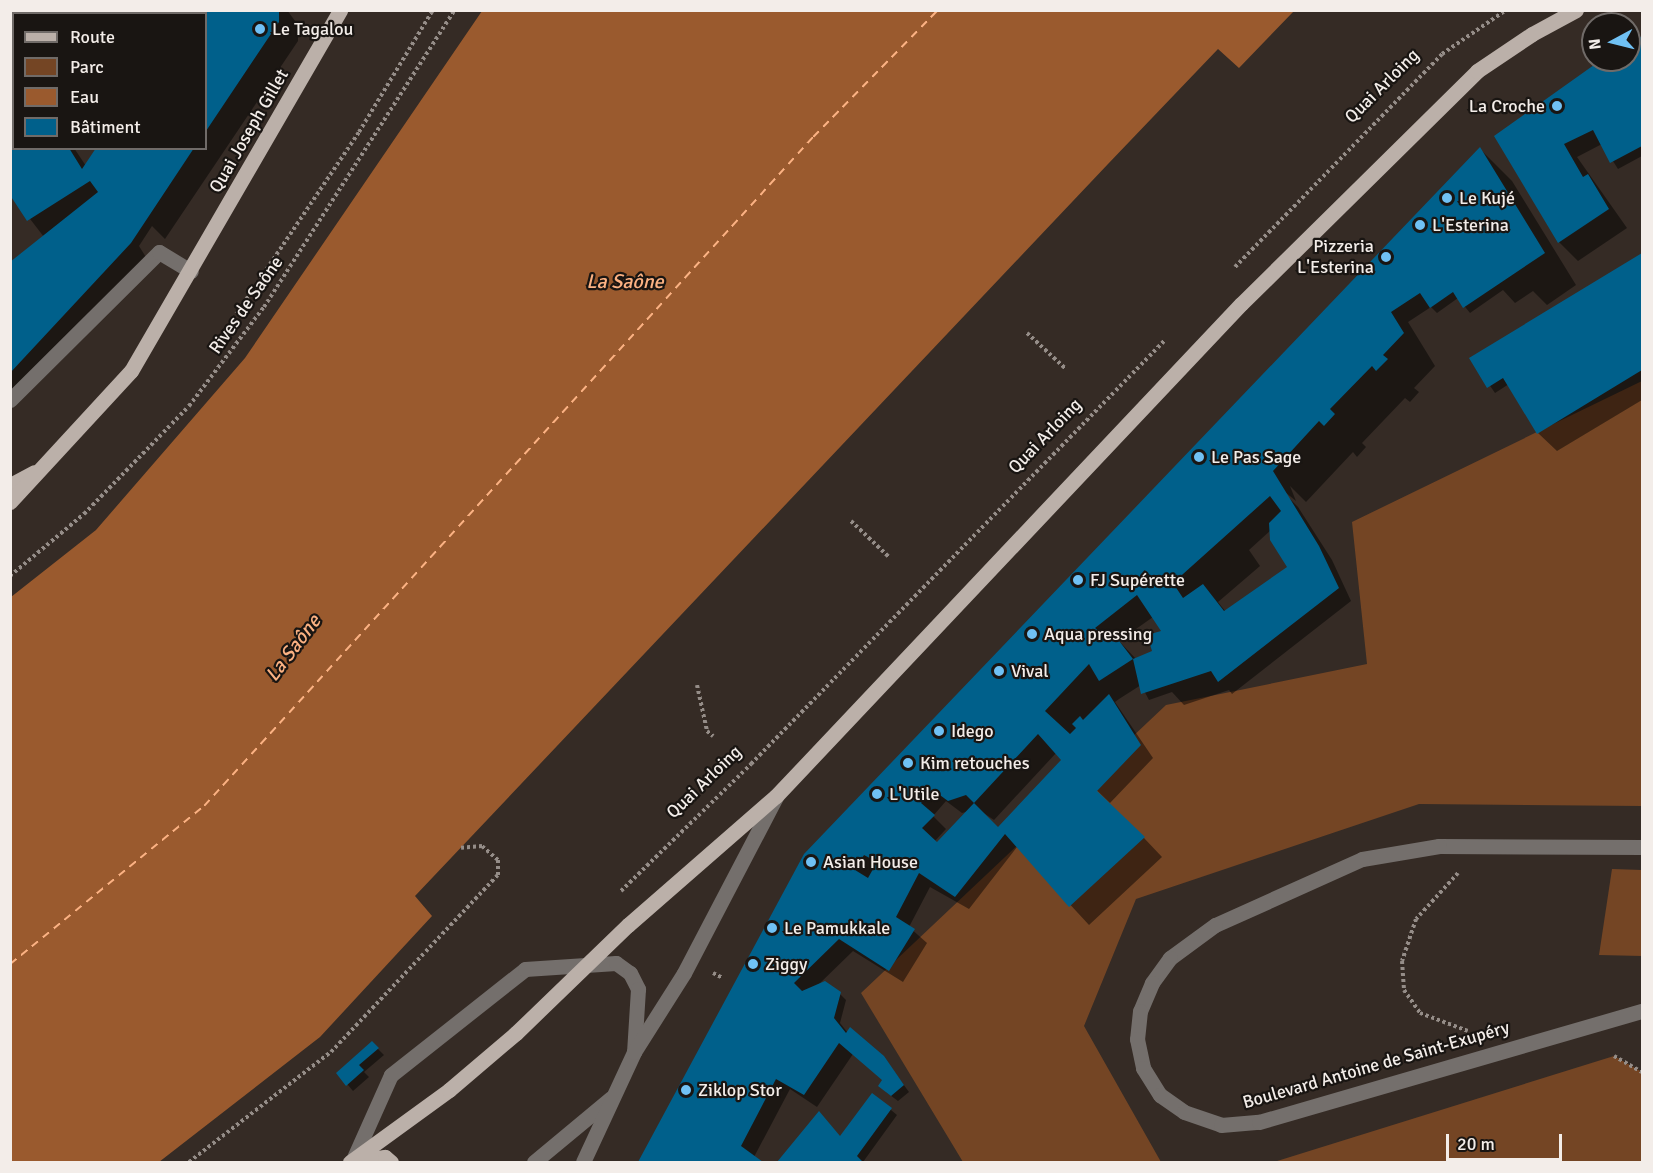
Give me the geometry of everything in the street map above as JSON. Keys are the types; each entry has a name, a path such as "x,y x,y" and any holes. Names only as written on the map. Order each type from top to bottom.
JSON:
{"main road":[{"name":"Quai Joseph Gillet","path":"10,502 52,461 131,371 191,271 340,10"},
{"path":"351,1162 449,1090 516,1033 583,967 776,796 1241,304 1452,96 1486,65 1576,10"},
{"name":"Quai Joseph Gillet","path":"10,485 52,461"},
{"path":"351,1162 385,1156 391,1162"}],"street":[{"path":"10,400 159,252 191,271"},
{"path":"583,1162 634,1053 684,973 776,796"},
{"name":"Boulevard Antoine de Saint-Exupéry","path":"1642,847 1439,846 1362,859 1215,925 1170,958 1152,983 1140,1011 1137,1039 1143,1068 1160,1095 1184,1112 1221,1125 1259,1122 1642,1011"},
{"path":"351,1162 391,1075 525,969 583,967 616,963 630,973 638,989 634,1053"},
{"path":"534,1162 613,1096"}],"path":[{"path":"233,320 359,132 433,10"},
{"name":"Rives de Saône","path":"10,576 84,514 189,406 264,308 455,10"},
{"name":"Quai Arloing","path":"1227,276 1442,54 1506,10"},
{"path":"1027,333 1066,369"},
{"name":"Quai Arloing","path":"617,896 775,740 1168,337"},
{"path":"851,520 889,557"},
{"path":"697,685 707,730 713,736"},
{"path":"189,1162 331,1052 498,876 498,860 482,846 461,848"},
{"path":"1468,1031 1420,1013 1404,990 1402,961 1416,919 1480,846"},
{"path":"1614,1056 1642,1072"}],"green space":[{"path":"1642,381 1642,806 1419,804 1136,899 1084,1026 1161,1162 963,1162 861,993 1166,705 1367,664 1352,522"},
{"path":"1612,869 1642,870 1642,956 1599,955"},
{"path":"1614,1056 1642,1072 1642,1162 1274,1162"}],"water":[{"name":"La Saône","path":"482,11 1294,11 1239,68 1218,49 1108,164 415,896 432,916 320,1037 159,1162 11,1162 11,597 96,530 245,358"}],"building":[{"path":"196,10 279,10 279,22 207,130 207,12 195,12"},
{"path":"1641,37 1642,146 1610,163 1593,130 1564,144 1583,177 1588,174 1609,209 1558,243 1494,136 1584,72 1641,72"},
{"path":"1480,147 1545,253 1463,308 1453,292 1430,308 1420,293 1391,312 1404,333 1383,355 1388,359 1376,371 1372,366 1330,409 1335,414 1324,426 1319,421 1273,471 1319,546 1339,588 1218,682 1211,671 1141,694 1133,659 1099,681 1089,664 1045,711 1070,734 1076,728 1072,724 1080,716 1083,720 1109,694 1141,745 1097,791 1145,837 1069,907 1005,834 955,897 919,873 896,917 915,929 889,971 839,939 794,983 802,991 825,981 841,992 834,1018 846,1033 850,1027 884,1056 904,1085 891,1096 878,1086 882,1080 839,1043 804,1095 776,1079 741,1146 763,1162 638,1162 804,854","holes":["1270,496 1281,511 1269,523 1270,540 1287,567 1224,611 1203,584 1183,598 1173,583","1137,595 1161,631 1147,635 1152,651 1133,659 1113,633 1107,637 1095,628","1038,734 1061,760 998,827 974,803","933,790 948,801 966,795 974,803 937,842 922,828 935,815 921,803","864,855 877,862 868,878 855,870"]},
{"path":"12,150 70,150 82,169 95,150 193,150 131,243 10,373 10,262 98,192 90,181 27,221 10,195"},
{"path":"1642,253 1642,370 1537,434 1503,378 1487,388 1469,358"},
{"path":"372,1041 379,1048 359,1065 364,1070 346,1086 336,1073"},
{"path":"872,1093 892,1108 857,1156 863,1162 777,1162 819,1111 840,1136"}],"ferry route":[{"path":"10,964 204,806 813,137 938,10"}],"place":[{"name":"Le Tagalou","path":"260,29"},
{"name":"La Croche","path":"1557,106"},
{"name":"Le Kujé","path":"1447,198"},
{"name":"L'Esterina","path":"1420,225"},
{"name":"Pizzeria L'Esterina","path":"1386,257"},
{"name":"Le Pas Sage","path":"1199,457"},
{"name":"FJ Supérette","path":"1078,580"},
{"name":"Aqua pressing","path":"1032,634"},
{"name":"Vival","path":"999,671"},
{"name":"Idego","path":"939,731"},
{"name":"Kim retouches","path":"908,763"},
{"name":"L'Utile","path":"877,794"},
{"name":"Asian House","path":"811,862"},
{"name":"Le Pamukkale","path":"772,928"},
{"name":"Ziggy","path":"753,964"},
{"name":"Ziklop Stor","path":"686,1090"}]}
